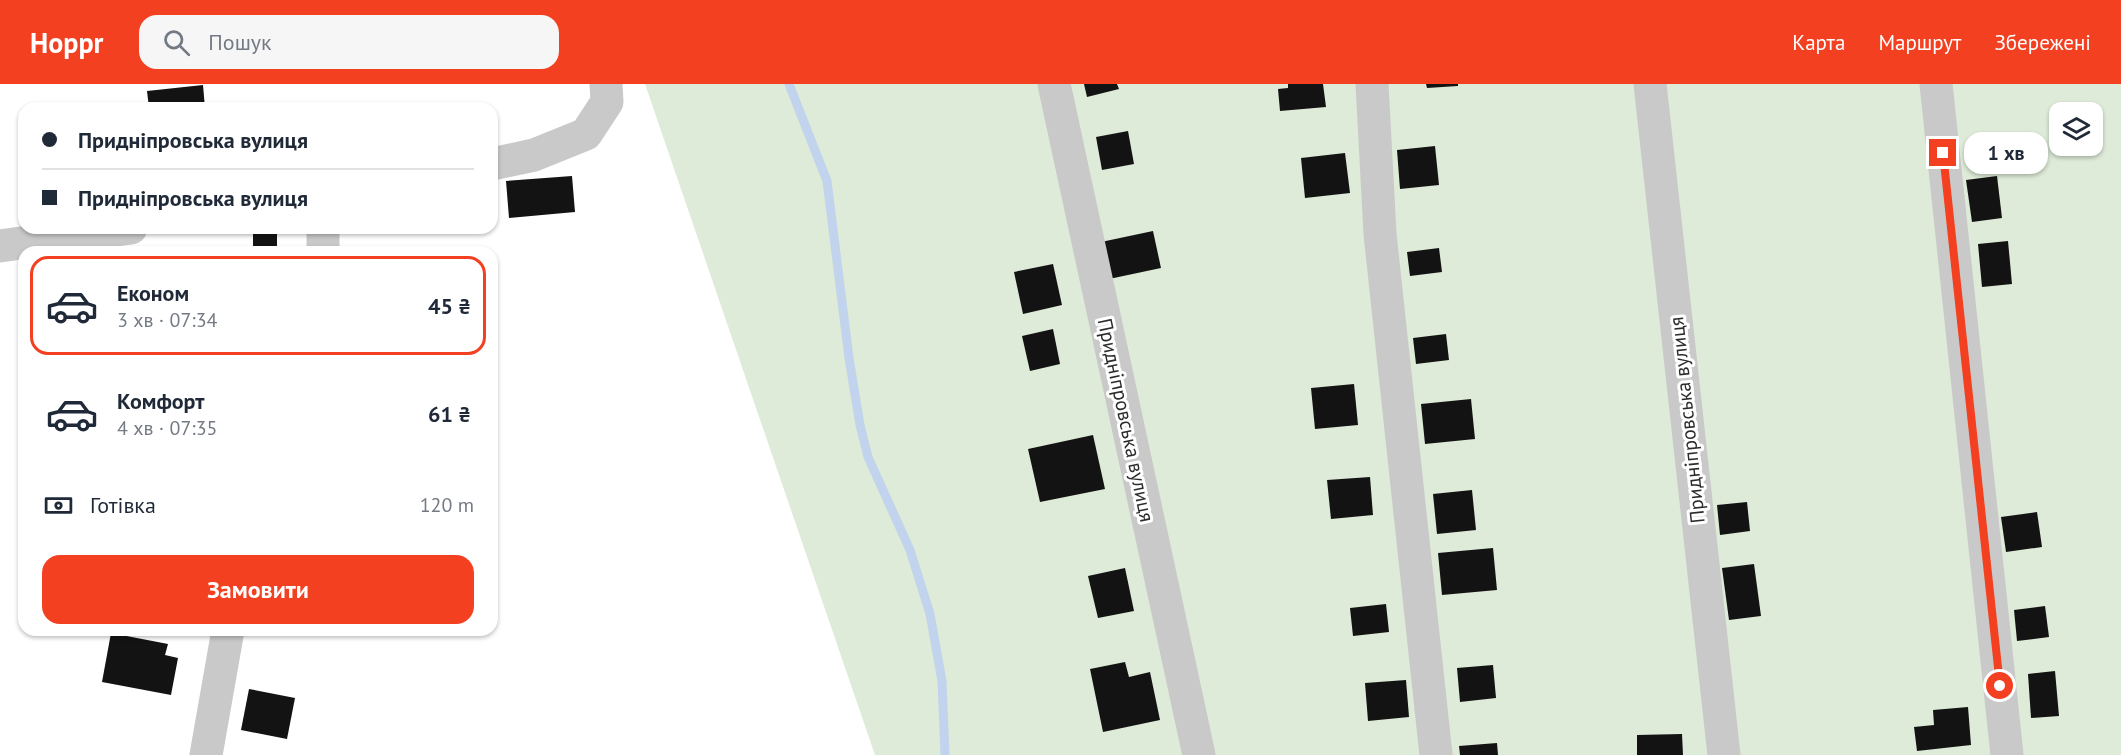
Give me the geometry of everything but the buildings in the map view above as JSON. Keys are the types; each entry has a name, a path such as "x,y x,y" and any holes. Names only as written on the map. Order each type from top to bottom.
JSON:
{"street":[{"path":"498,164 534,155 586,134 607,102 606,84"},
{"name":"Придніпровська вулиця","path":"1054,84 1199,755"},
{"path":"1372,84 1380,234 1436,755"},
{"name":"Придніпровська вулиця","path":"1650,84 1724,755"},
{"path":"1936,84 2007,755"},
{"path":"0,246 87,234"},
{"path":"206,755 227,636"}],"green space":[{"path":"645,84 2121,84 2121,755 875,755"}],"waterway":[{"path":"789,84 827,181 849,358 860,425 868,457 910,550 930,614 942,681 945,755"}],"route":[{"path":"1943,153 2000,686"}]}
